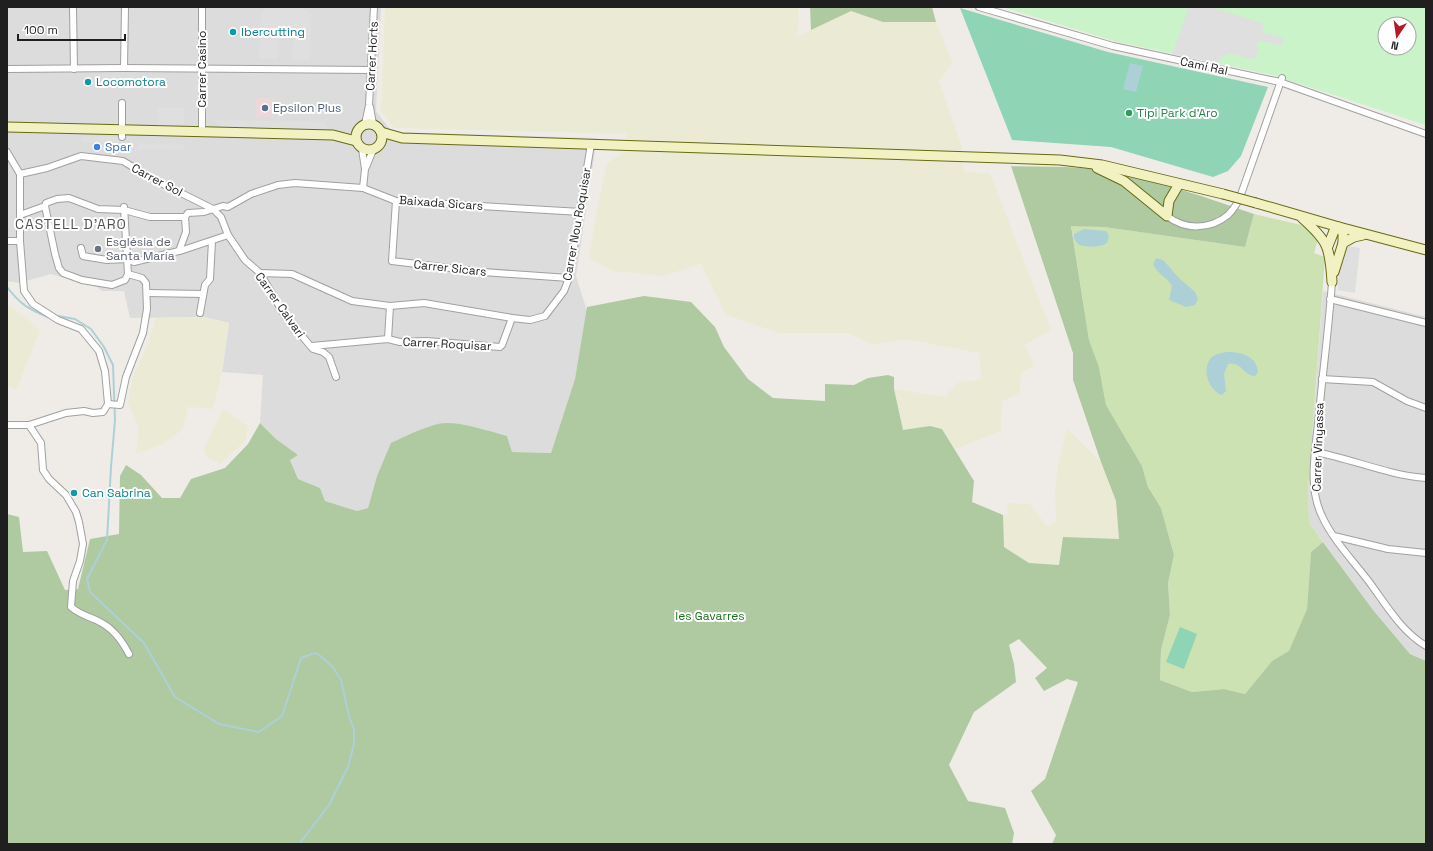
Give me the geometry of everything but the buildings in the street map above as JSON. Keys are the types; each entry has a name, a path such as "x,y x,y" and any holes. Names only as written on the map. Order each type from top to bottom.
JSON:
{"street":[{"path":"73,7 74,69"},
{"path":"124,68 125,7"},
{"name":"Carrer Casino","path":"202,7 202,132"},
{"name":"Carrer Horts","path":"369,124 374,7"},
{"name":"Camí Ral","path":"979,7 1113,46 1281,80 1426,134"},
{"path":"7,69 202,68 371,70"},
{"path":"1080,162 1124,181 1175,222 1196,228 1216,222 1229,214 1239,200 1281,80"},
{"path":"122,103 122,134"},
{"path":"7,127 122,134 202,132 333,135 357,130 369,124 381,132 402,138 1016,158 1080,162 1223,194 1367,235 1426,250"},
{"path":"356,141 357,130"},
{"path":"381,132 381,143"},
{"path":"333,135 356,141 362,149 365,169 363,188"},
{"path":"365,169 373,150 381,143 402,138"},
{"name":"Carrer Nou Roquisar","path":"260,273 292,274 343,299 390,306 424,303 530,320 545,316 564,291 569,278 591,144"},
{"path":"362,149 373,150"},
{"path":"7,152 20,174 20,241 24,291 33,304 58,320 81,328 99,351 105,371 109,404 102,412 93,413 84,411 66,413 29,425 7,425"},
{"name":"Carrer Sol","path":"20,174 47,168 81,156 122,160 148,176 214,209 221,217"},
{"path":"122,160 123,168"},
{"name":"Baixada Sicars","path":"20,215 45,206 46,203 57,199 69,198 98,210 124,208 150,216 185,217 188,213 204,212 228,207 251,194 278,185 295,183 363,188 396,201 581,212"},
{"path":"1167,216 1169,202 1180,184"},
{"name":"Carrer Sicars","path":"396,201 392,261 483,272 569,278"},
{"path":"45,206 55,254 59,268 63,273 82,280 112,285 125,280 128,274 124,208"},
{"path":"221,217 228,207"},
{"path":"1299,216 1314,229 1328,246"},
{"path":"179,251 186,232 185,217"},
{"name":"Carrer Calvari","path":"221,217 228,235 245,260 260,273 286,316 309,346 329,357 336,377"},
{"path":"1332,282 1343,243 1343,233 1339,227"},
{"path":"1332,282 1328,246 1334,231 1339,227"},
{"path":"81,248 83,256 107,260 128,260 134,262 179,251 228,235"},
{"path":"1343,243 1354,237 1367,235"},
{"path":"7,241 20,241"},
{"path":"200,313 205,286 210,279 212,241"},
{"path":"109,404 120,405 126,377 142,334 147,309 146,283 142,278 128,274"},
{"name":"Carrer Vinyassa","path":"1332,282 1315,452 1314,481 1316,500 1322,517 1334,536 1401,624 1426,646"},
{"path":"147,293 203,294"},
{"path":"1330,299 1426,323"},
{"name":"Carrer Roquisar","path":"388,339 390,306"},
{"name":"Carrer Roquisar","path":"309,346 320,347 388,339 400,342 427,341 500,347 512,318"},
{"path":"1322,379 1373,382 1407,401 1426,408"},
{"path":"29,425 41,443 44,470 49,479 66,495 80,522 83,544 80,561 73,581 71,607 77,612 98,620 111,628 122,641 129,654"},
{"path":"1315,452 1342,457 1388,473 1426,478"},
{"path":"1334,536 1388,549 1426,553"}],"shaded area":[{"name":"CASTELL D'ARO","path":"7,7 381,7 376,111 392,132 597,138 576,276 587,311 575,379 551,453 512,452 507,436 483,429 445,423 377,476 368,508 357,511 325,501 320,488 298,479 290,459 298,455 276,439 260,423 263,375 222,372 229,323 204,317 130,318 124,291 102,291 97,287 51,274 19,283 7,281"},
{"path":"271,7 303,8 311,15 310,60 292,59 293,36 279,36 278,59 259,58 261,11"},
{"path":"1189,7 1211,7 1264,24 1262,32 1284,38 1281,46 1261,40 1260,42 1257,42 1256,46 1259,47 1255,60 1228,53 1217,63 1172,54"},
{"name":"Epsilon Plus","path":"256,98 274,99 273,117 256,117"},
{"path":"158,108 184,108 184,125 158,125"},
{"path":"215,120 324,122 328,131 221,128"},
{"path":"82,136 119,137 119,143 82,142"},
{"path":"138,143 184,145 184,150 138,149"},
{"path":"1349,246 1360,248 1355,293 1338,290 1338,279 1345,254"},
{"path":"1323,291 1426,317 1426,661 1410,654 1373,610 1309,522 1308,492"}],"green space":[{"path":"385,7 798,7 799,21 796,37 851,11 883,22 936,22 953,63 939,81 962,148 964,172 990,173 1051,330 1025,345 1034,366 1021,373 1020,394 1002,401 1001,431 955,449 942,429 930,426 903,431 894,389 945,397 957,383 981,379 979,353 905,339 873,345 848,333 779,333 726,315 701,264 663,276 613,271 589,258 598,203 607,163 623,153 626,134 394,128 381,111"},
{"path":"810,7 932,7 936,22 883,22 851,11 811,30"},
{"path":"1002,7 1426,7 1426,125 1272,75 1118,42"},
{"name":"Tipi Park d'Aro","path":"960,8 1108,52 1268,87 1241,156 1228,171 1213,177 1111,147 1012,140"},
{"name":"les Gavarres","path":"1011,166 1081,168 1125,175 1169,186 1254,214 1245,247 1104,227 1071,226 1089,340 1099,367 1106,405 1142,466 1148,487 1161,508 1174,555 1168,583 1170,615 1161,650 1160,680 1192,692 1224,689 1245,694 1272,661 1289,651 1307,609 1311,552 1323,542 1373,610 1410,654 1426,661 1426,844 1052,844 1056,835 1031,791 1045,779 1078,682 1067,679 1044,691 1035,678 1047,668 1019,639 1009,645 1014,664 1016,682 974,712 949,765 968,801 1005,808 1014,833 1012,844 7,844 7,514 19,517 23,552 47,551 65,590 78,589 90,539 119,534 120,476 126,465 141,475 162,498 180,498 191,479 225,468 248,444 260,423 276,439 298,455 290,460 298,479 320,488 325,501 357,511 368,508 377,476 391,443 433,425 446,423 461,424 507,436 512,452 551,453 575,379 587,307 644,296 691,302 715,327 724,347 748,379 773,398 825,401 825,384 854,385 868,378 888,375 894,377 894,389 903,430 930,426 942,429 974,481 972,502 1003,515 1004,547 1029,563 1059,565 1063,537 1119,539 1116,501 1073,380 1073,353"},
{"path":"1254,214 1306,226 1318,239 1314,253 1325,257 1308,492 1309,522 1323,542 1311,552 1307,609 1289,652 1272,661 1245,694 1224,689 1192,692 1160,680 1161,650 1170,615 1168,583 1174,555 1161,508 1148,487 1142,466 1106,405 1099,367 1089,340 1071,225 1104,227 1245,247"},
{"path":"7,304 40,330 17,389 7,386"},
{"path":"204,317 229,323 222,372 213,409 188,407 183,429 163,444 136,454 139,427 128,403 133,376 148,345 156,318"},
{"path":"223,409 248,426 246,440 220,464 207,457 204,451"},
{"path":"1067,428 1101,462 1116,501 1119,539 1063,537 1059,565 1029,563 1004,547 1003,515 1008,514 1007,503 1030,504 1047,526 1056,521 1055,495 1057,470"},
{"path":"1180,627 1197,634 1184,669 1166,662"}],"water":[{"path":"1130,63 1143,66 1136,92 1123,89"},
{"path":"1084,229 1106,231 1109,236 1107,243 1101,246 1093,247 1079,245 1074,239 1074,234"},
{"path":"1156,258 1163,260 1179,278 1195,292 1198,299 1195,305 1186,307 1169,300 1172,286 1159,273 1153,264"},
{"path":"1224,352 1248,356 1255,362 1258,372 1255,376 1251,375 1237,365 1228,364 1224,374 1226,391 1222,395 1217,393 1210,384 1207,368 1211,358"}],"waterway":[{"path":"7,287 16,298 25,305 48,317"},
{"path":"58,316 75,319 91,329 104,347 113,365 115,420 107,540 87,579 90,592 144,643 175,697 219,724 259,732 282,716 301,658 315,653 318,654 332,666 341,680 349,716 354,730 354,744 348,767 329,805 299,844"}],"place":[{"name":"Ibercutting","path":"233,32"},
{"name":"Locomotora","path":"88,82"},
{"name":"Epsilon Plus","path":"265,108"},
{"name":"Tipi Park d'Aro","path":"1129,113"},
{"name":"Spar","path":"97,147"},
{"name":"Església de Santa María","path":"98,249"},
{"name":"Can Sabrina","path":"74,493"}],"district":[{"name":"CASTELL D'ARO","path":"71,224"}]}
